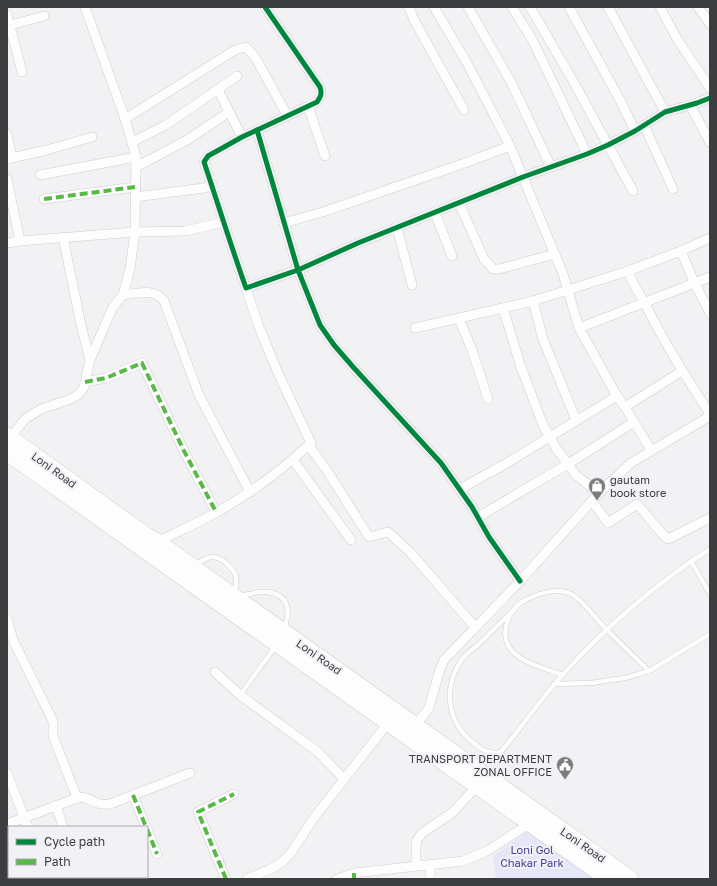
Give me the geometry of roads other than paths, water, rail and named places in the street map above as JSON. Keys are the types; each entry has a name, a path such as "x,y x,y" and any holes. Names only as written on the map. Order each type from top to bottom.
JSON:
{"highway":[{"name":"Loni Road","path":"8,443 192,567 230,602"},
{"name":"Loni Road","path":"8,443 280,638 388,722 477,786 535,819 630,879"},
{"name":"Loni Road","path":"280,638 415,726 535,819 609,879"}],"street":[{"path":"8,443 25,419 41,409 71,399 79,394 84,387 90,360 113,307 123,295 130,269 135,232 136,157 125,119 86,7"},
{"path":"157,542 216,512 250,492 293,460 311,443 278,373 259,327 232,250 204,162 208,156 242,137 317,102 322,93 320,87 265,7"},
{"path":"409,7 414,20 464,110"},
{"path":"434,7 467,63 510,146 563,274 579,328 617,396 651,450"},
{"path":"468,7 521,101 552,167"},
{"path":"512,7 532,39 587,154"},
{"path":"530,7 572,79 633,191"},
{"path":"569,7 635,131"},
{"path":"608,7 665,112"},
{"path":"660,7 677,39 710,88"},
{"path":"698,7 710,24"},
{"path":"7,15 8,26 22,72"},
{"path":"8,26 44,16"},
{"path":"125,119 235,50 246,47 255,57 287,115"},
{"path":"132,142 166,125 237,76"},
{"path":"218,90 242,137"},
{"path":"246,288 298,270 358,243 435,212 523,177 608,146 665,112 697,104 710,98"},
{"path":"690,105 709,137"},
{"path":"308,106 326,156"},
{"path":"136,167 187,140 229,112"},
{"path":"644,125 673,189"},
{"path":"257,130 298,270 320,325 334,345 441,463 460,489 489,537 520,581"},
{"path":"7,134 9,158 47,150 92,137"},
{"path":"284,223 326,211 510,146"},
{"path":"40,175 136,157"},
{"path":"7,179 20,241"},
{"path":"44,199 204,188 212,185"},
{"path":"459,203 484,259 493,269 499,270 555,254"},
{"path":"435,212 452,256"},
{"path":"7,243 135,232 185,232 224,222"},
{"path":"397,228 412,285"},
{"path":"63,237 81,325 90,360"},
{"path":"415,328 533,301 567,291 681,252 710,238"},
{"path":"681,252 710,313"},
{"path":"415,726 429,708 438,672 444,660 520,581 598,493 631,463 710,415 682,370 632,281 628,271"},
{"path":"579,328 710,277"},
{"path":"123,295 154,293 164,301 199,395 250,492"},
{"path":"533,301 543,339 576,420"},
{"path":"503,308 521,367 543,425 576,475 598,493"},
{"path":"459,319 472,350 488,400"},
{"path":"85,382 106,378 142,363 184,451 216,512"},
{"path":"625,407 682,370"},
{"path":"460,489 617,396"},
{"path":"478,517 568,464 634,422"},
{"path":"309,446 369,537 388,532 410,552 475,627"},
{"path":"293,460 350,540"},
{"path":"592,501 608,523 637,504 665,538 668,539 710,518"},
{"path":"7,619 13,640 53,722 53,734 55,741 77,798"},
{"path":"215,672 240,694 318,752 344,779"},
{"path":"247,879 273,868 291,853 313,819 388,722"},
{"path":"7,773 28,826"},
{"path":"7,824 77,798 85,797 96,804 110,804 190,773"},
{"path":"416,866 417,840 422,833 452,813 477,786"},
{"path":"226,879 198,812 234,794"},
{"path":"134,795 146,826"},
{"path":"56,805 63,826"},
{"path":"337,879 430,864 463,861 487,851 535,819"},
{"path":"148,831 157,854"},
{"path":"430,864 430,879"}],"lane":[{"path":"649,671 607,630 578,599 568,593 556,590 550,591 525,600 463,658 452,679 450,693 451,706 454,719 461,732 483,750 495,754 501,752 554,684 607,630 637,602 671,575 710,549"},
{"path":"192,567 212,557 220,559 234,571 236,579 230,602"},
{"path":"691,561 710,594"},
{"path":"230,602 261,592 269,592 279,596 286,602 289,608 289,614 280,638 240,694"},
{"path":"515,609 509,617 506,625 505,636 508,647 524,660 563,674"},
{"path":"554,684 591,683 625,678 649,671 710,634"}],"place":[{"name":"gautam book store","path":"597,501"},
{"name":"TRANSPORT DEPARTMENT ZONAL OFFICE","path":"565,780"}],"park label":[{"name":"Loni Gol Chakar Park","path":"532,856"}]}
